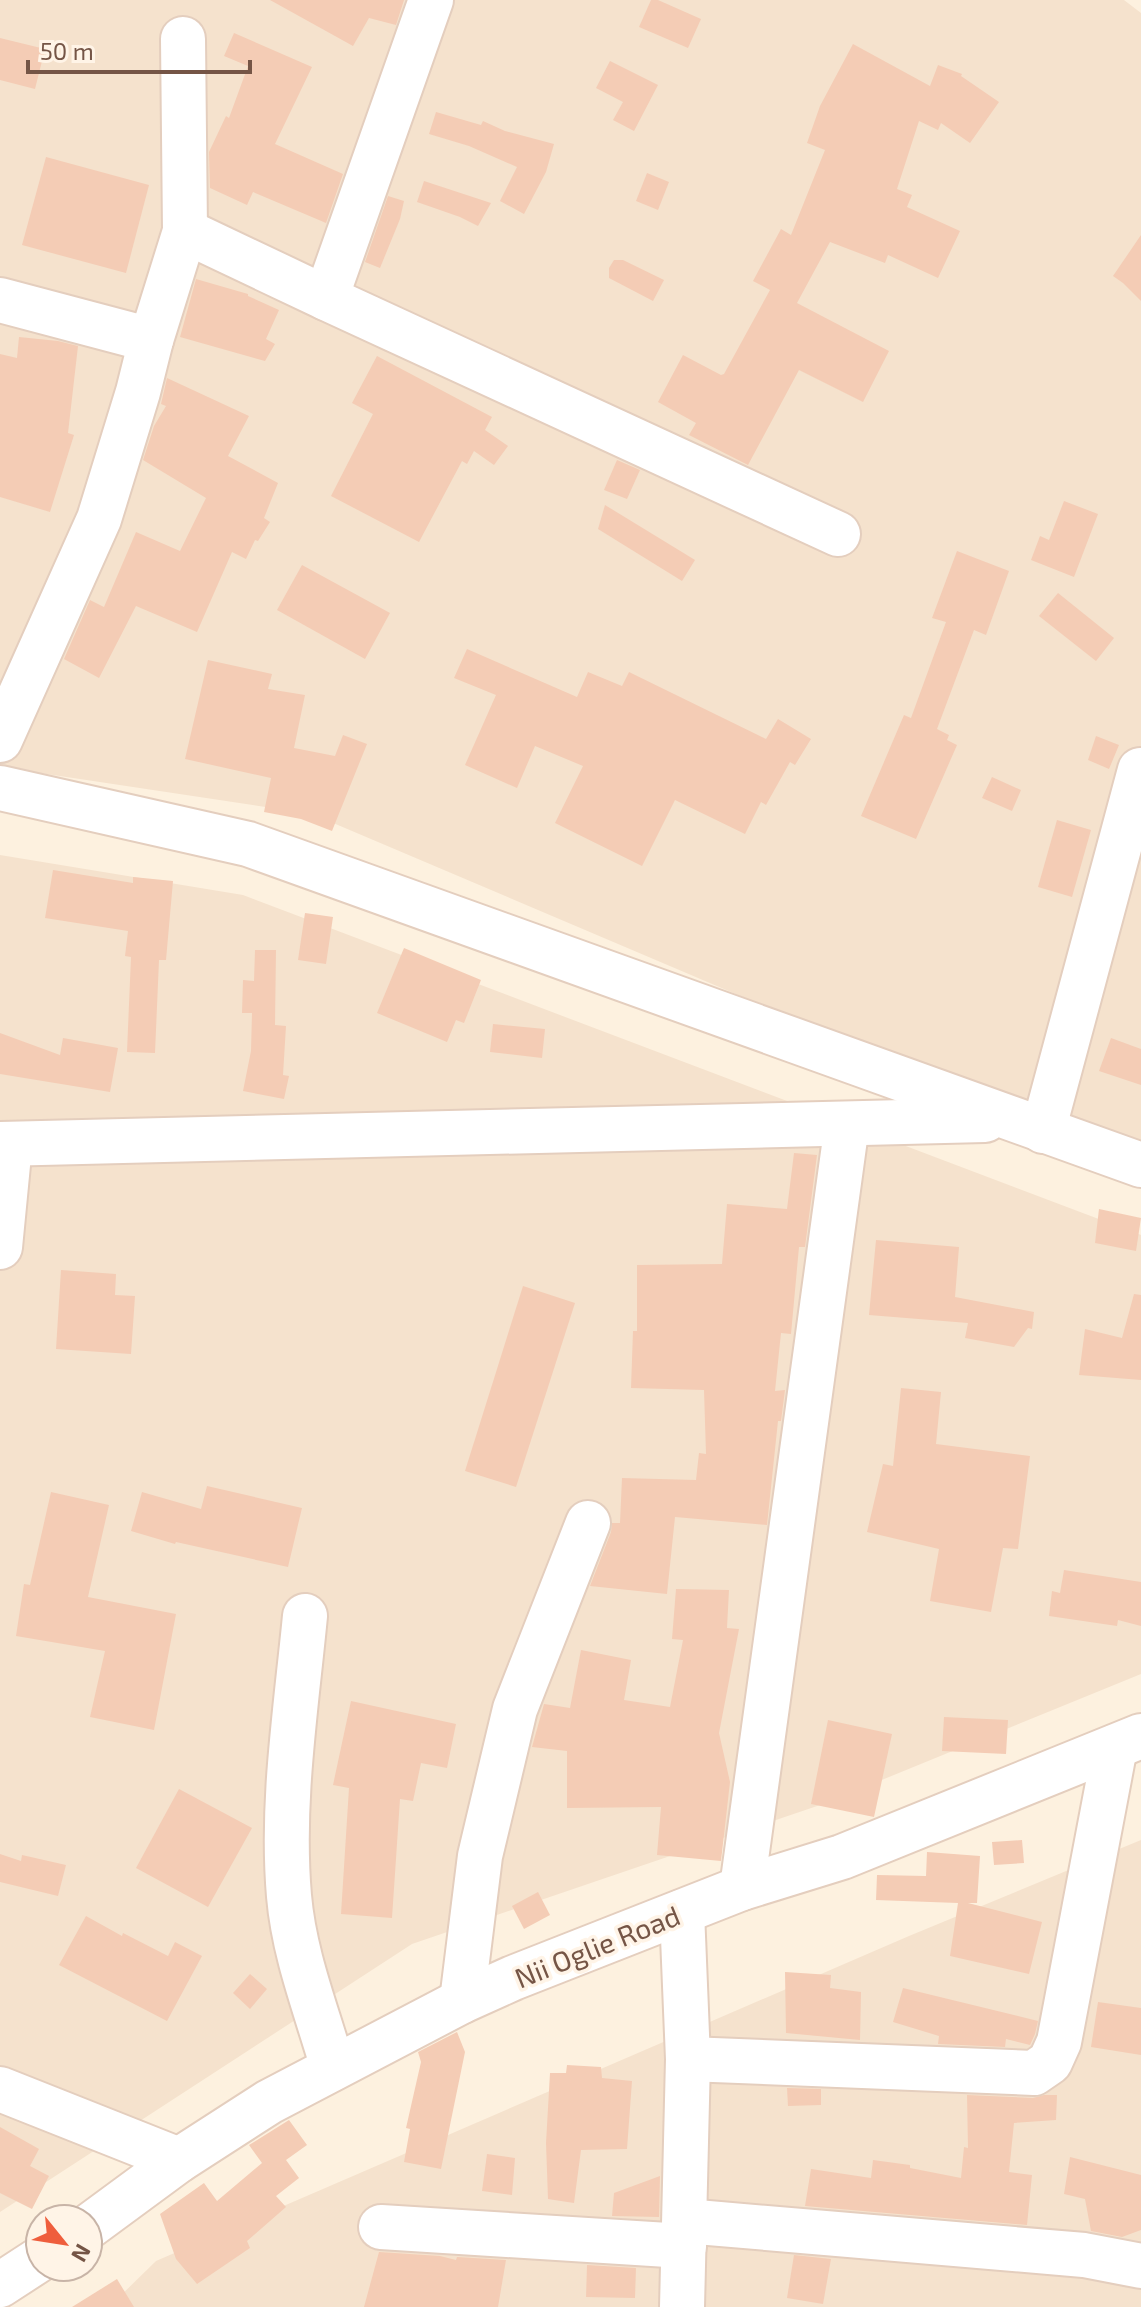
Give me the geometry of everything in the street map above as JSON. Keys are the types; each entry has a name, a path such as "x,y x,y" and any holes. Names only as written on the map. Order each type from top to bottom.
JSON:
{"street":[{"path":"326,298 431,0"},
{"path":"0,740 99,519 185,231 183,39"},
{"path":"185,231 838,534"},
{"path":"0,300 151,340"},
{"path":"1028,1125 1140,770"},
{"path":"0,788 248,844 1141,1165"},
{"path":"0,1247 5,1144 847,1124 1028,1125"},
{"path":"742,1888 847,1124"},
{"path":"462,2001 480,1856 515,1709 588,1523"},
{"path":"305,1616 286,1808 289,1897 296,1942 333,2068"},
{"path":"688,2059 1034,2073 1050,2062 1059,2042 1128,1742"},
{"name":"Nii Oglie Road","path":"104,2215 179,2160 269,2102 462,2001 742,1888 842,1857 1128,1742"},
{"path":"682,1912 688,2059 682,2307"},
{"path":"0,2089 179,2160"},
{"path":"381,2227 685,2234 1084,2255 1141,2266"},
{"path":"0,2285 24,2269"}],"shaded area":[{"path":"0,0 1124,0 1141,13 1141,1166 312,814 0,767"},
{"path":"0,855 243,895 1141,1235 1141,1674 823,1804 412,1944 0,2212"},
{"path":"1141,1840 1141,2307 109,2307 156,2261 909,1936"}],"building":[{"path":"270,0 404,0 396,25 369,18 353,46"},
{"path":"651,0 658,0 701,19 688,48 639,27"},
{"path":"234,33 312,67 275,144 343,174 326,223 253,192 247,205 210,188 209,152 226,116 229,118 248,66 224,56"},
{"path":"0,38 45,49 35,89 0,80"},
{"path":"853,44 930,86 938,65 962,74 999,102 970,143 941,123 938,130 919,121 897,189 912,195 907,207 960,231 938,278 888,255 885,263 830,242 797,303 889,351 863,402 799,370 748,465 689,435 696,423 658,402 683,355 724,374 770,290 753,281 781,229 791,235 825,150 807,143 820,106"},
{"path":"610,61 658,85 634,131 613,120 623,102 596,88"},
{"path":"436,112 481,125 483,121 505,131 554,144 546,172 524,214 500,201 517,167 469,146 429,134"},
{"path":"46,157 149,185 126,273 22,245"},
{"path":"647,173 669,182 658,210 636,201"},
{"path":"424,181 491,203 478,226 417,202"},
{"path":"388,196 404,201 380,268 365,262"},
{"path":"1141,235 1141,301 1113,276"},
{"path":"614,260 623,260 664,280 653,301 609,278 609,268"},
{"path":"196,279 248,294 279,310 266,339 275,344 265,361 180,337"},
{"path":"19,337 78,346 68,433 74,435 50,512 0,497 0,354 17,358"},
{"path":"377,356 492,417 485,430 508,446 494,465 474,451 467,464 462,461 419,542 331,496 373,414 352,403"},
{"path":"167,378 249,416 228,456 278,483 264,518 270,522 258,541 255,540 246,559 232,552 197,632 136,606 99,678 64,659 90,600 104,607 136,532 180,551 206,498 143,460 154,426 166,406 161,404"},
{"path":"617,460 640,470 627,499 604,490"},
{"path":"1064,501 1098,514 1074,577 1031,560 1040,536 1049,540"},
{"path":"605,505 695,560 682,581 598,529"},
{"path":"957,551 1009,571 986,635 974,630 937,729 949,735 947,740 957,745 916,839 861,816 904,715 911,718 946,622 932,618"},
{"path":"302,565 390,613 365,659 277,610"},
{"path":"1058,593 1114,638 1096,661 1039,616"},
{"path":"467,649 577,697 588,672 622,686 629,672 766,739 778,719 811,739 795,765 790,762 766,805 761,802 745,834 675,800 642,866 555,823 583,766 535,746 517,788 465,765 496,695 454,678"},
{"path":"208,660 272,674 268,689 305,695 294,748 335,756 343,735 367,744 332,831 301,819 264,812 271,778 185,759"},
{"path":"1096,736 1119,745 1109,769 1088,760"},
{"path":"992,777 1021,790 1012,811 982,798"},
{"path":"1057,820 1091,830 1072,897 1038,887"},
{"path":"53,870 133,883 133,877 173,881 166,960 159,960 155,1053 127,1052 131,957 125,956 128,931 45,918"},
{"path":"305,913 333,917 326,964 298,960"},
{"path":"404,948 481,980 464,1023 456,1020 447,1042 377,1013"},
{"path":"255,950 276,950 275,1025 286,1026 283,1075 289,1076 284,1099 243,1091 251,1051 252,1013 242,1013 243,980 254,981"},
{"path":"493,1024 545,1029 542,1058 490,1052"},
{"path":"0,1033 60,1055 63,1038 118,1048 110,1092 0,1074"},
{"path":"1111,1038 1141,1049 1141,1085 1099,1071"},
{"path":"794,1153 817,1155 805,1247 799,1247 791,1334 781,1333 775,1391 785,1390 781,1421 778,1421 767,1525 675,1517 667,1594 590,1586 612,1523 620,1523 622,1478 696,1480 699,1453 706,1454 704,1390 631,1388 633,1331 637,1331 637,1265 722,1264 727,1204 787,1209"},
{"path":"1099,1209 1141,1218 1136,1251 1095,1243"},
{"path":"876,1240 959,1247 955,1297 1034,1312 1032,1329 1028,1328 1014,1347 965,1338 968,1323 869,1315"},
{"path":"61,1270 116,1274 115,1295 135,1296 131,1354 56,1349"},
{"path":"523,1286 575,1303 516,1487 465,1471"},
{"path":"1134,1294 1141,1295 1141,1380 1079,1375 1085,1329 1122,1338"},
{"path":"901,1388 941,1392 936,1444 1030,1456 1018,1549 1003,1548 991,1612 930,1601 939,1549 867,1532 883,1464 893,1466"},
{"path":"207,1486 302,1508 288,1567 175,1544 131,1531 142,1492 201,1509"},
{"path":"51,1492 109,1505 88,1597 176,1614 154,1730 90,1717 105,1651 16,1636 24,1584 30,1585"},
{"path":"1064,1570 1141,1582 1141,1626 1118,1620 1117,1626 1049,1616 1052,1591 1060,1593"},
{"path":"676,1589 729,1590 727,1628 739,1629 719,1733 730,1782 721,1861 657,1855 661,1807 567,1808 567,1751 532,1747 544,1704 570,1708 581,1650 631,1660 624,1700 670,1707 683,1640 672,1639"},
{"path":"351,1701 456,1724 447,1768 421,1763 413,1801 400,1799 392,1918 341,1914 349,1788 333,1785"},
{"path":"944,1717 1008,1720 1006,1754 942,1751"},
{"path":"828,1720 892,1734 874,1817 811,1804"},
{"path":"179,1789 252,1828 208,1907 136,1868"},
{"path":"1022,1840 1024,1863 994,1865 992,1842"},
{"path":"927,1852 980,1856 977,1903 968,1903 1042,1922 1029,1974 950,1956 958,1903 876,1900 877,1875 926,1876"},
{"path":"0,1854 21,1861 22,1855 66,1865 58,1896 0,1882"},
{"path":"538,1892 550,1915 524,1929 512,1906"},
{"path":"86,1916 168,1956 175,1942 202,1956 167,2021 59,1965"},
{"path":"785,1972 831,1975 830,1988 861,1992 860,2040 786,2033"},
{"path":"250,1974 267,1989 250,2009 233,1993"},
{"path":"903,1988 1038,2021 1035,2034 1030,2045 1006,2039 1005,2047 938,2044 939,2036 893,2022"},
{"path":"1098,2002 1141,2008 1141,2055 1091,2047"},
{"path":"457,2032 465,2052 441,2169 404,2162 410,2129 406,2128 421,2062 418,2052"},
{"path":"567,2065 601,2067 602,2078 632,2081 627,2149 581,2150 574,2203 548,2199 546,2143 550,2073 566,2073"},
{"path":"787,2088 821,2089 821,2105 788,2106"},
{"path":"967,2095 1033,2098 1057,2095 1056,2120 1014,2123 1009,2172 1032,2175 1027,2225 805,2206 811,2169 871,2178 873,2160 910,2165 910,2168 961,2178 964,2147 968,2148"},
{"path":"289,2120 307,2145 286,2160 299,2178 276,2196 286,2207 247,2241 250,2248 197,2284 176,2259 160,2214 204,2183 217,2201 262,2163 249,2145"},
{"path":"0,2127 39,2149 30,2166 49,2176 35,2203 24,2205 0,2193"},
{"path":"487,2154 515,2158 512,2195 482,2191"},
{"path":"1070,2157 1141,2175 1141,2230 1122,2237 1091,2231 1085,2199 1064,2194"},
{"path":"660,2176 659,2217 612,2216 614,2193"},
{"path":"379,2252 456,2260 457,2257 506,2260 498,2307 364,2307"},
{"path":"794,2255 831,2259 823,2304 787,2298"},
{"path":"587,2265 636,2268 635,2298 586,2297"},
{"path":"117,2279 134,2307 72,2307"}]}
